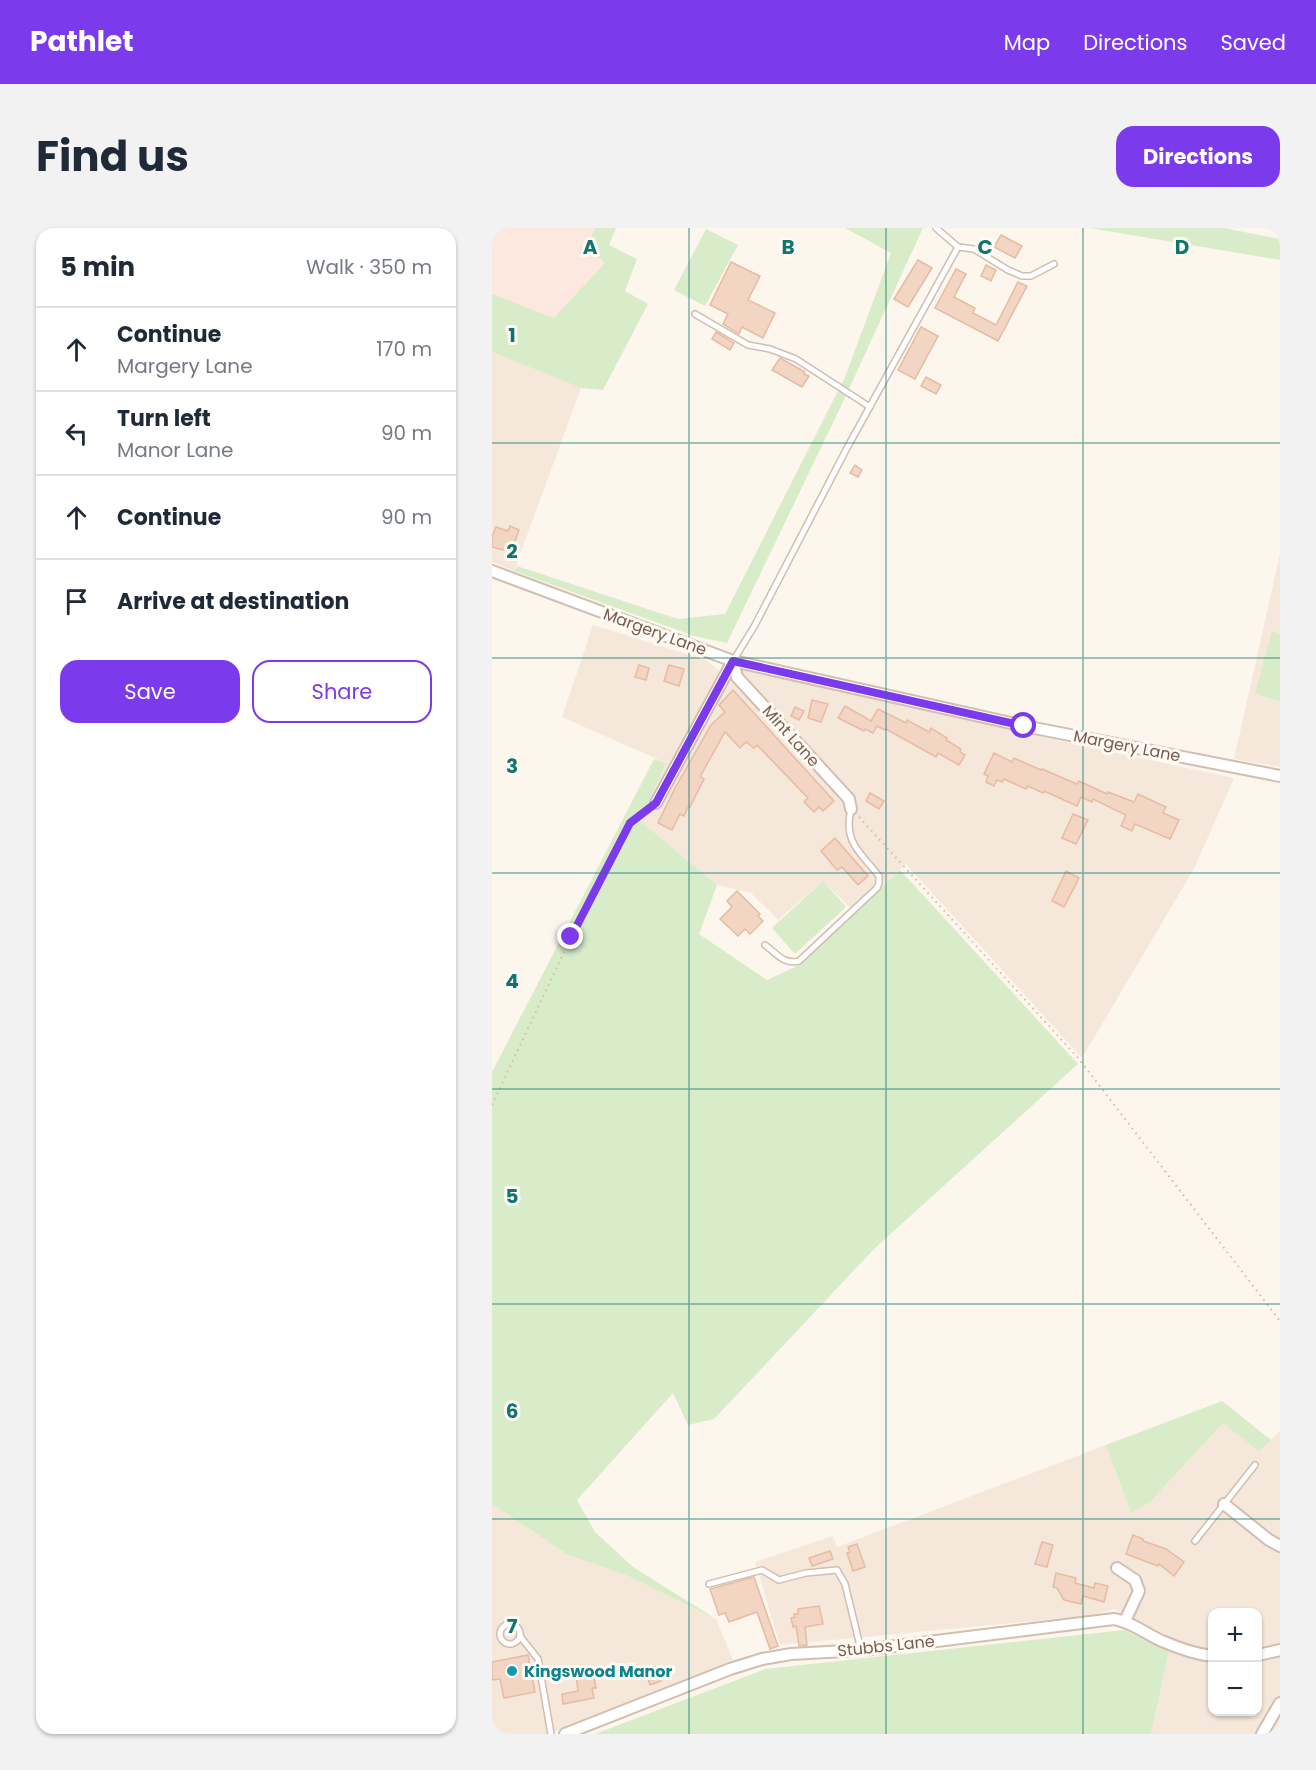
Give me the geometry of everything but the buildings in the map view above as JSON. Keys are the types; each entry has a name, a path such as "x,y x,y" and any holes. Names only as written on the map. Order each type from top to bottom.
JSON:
{"street":[{"name":"Margery Lane","path":"492,571 733,661 1024,726 1280,776"},
{"path":"656,803 733,661"},
{"name":"Mint Lane","path":"733,661 737,677 849,799 851,809"},
{"path":"1224,1504 1269,1540 1280,1546"},
{"path":"1117,1568 1135,1580 1139,1591 1125,1621"},
{"name":"Stubbs Lane","path":"565,1734 730,1669 762,1659 791,1654 861,1650 1114,1619 1125,1621 1161,1641 1196,1654 1208,1656"},
{"path":"1262,1654 1280,1650"},
{"path":"1262,1734 1280,1703"}],"lane":[{"path":"936,228 958,248 974,249 1022,276 1030,276 1054,264"},
{"path":"733,661 755,625 894,361 958,248"},
{"path":"695,314 748,345 770,349 796,359 870,406"},
{"path":"765,945 784,961 792,963 799,961 877,888 879,876 850,839 848,828 851,809"},
{"path":"1196,1541 1255,1465"},
{"path":"709,1584 756,1570 766,1571 779,1580 806,1573 837,1570 845,1584 861,1650"},
{"path":"520,1636 538,1659 551,1734"}],"path":[{"path":"492,1106 571,937 630,823 656,803"},
{"path":"851,809 1079,1059 1280,1321"}],"shaded area":[{"path":"492,228 595,228 587,246 606,263 554,318 492,294"},
{"path":"492,352 581,388 514,571 492,562"},
{"path":"1280,554 1280,767 1234,759"},
{"path":"593,625 706,660 722,673 744,667 1024,733 1234,778 1195,867 1082,1058 906,864 854,912 823,881 778,920 751,893 717,885 639,821 666,763 562,717"},
{"path":"1224,1422 1259,1451 1280,1431 1280,1734 1151,1734 1169,1651 1169,1636 1114,1609 1088,1616 780,1645 755,1562 833,1536 837,1547 1106,1445 1131,1513 1150,1502"},
{"path":"492,1504 568,1555 628,1576 716,1619 733,1660 549,1734 492,1734"}],"green space":[{"path":"595,228 616,228 609,245 637,259 625,291 648,304 603,390 581,388 492,352 492,294 554,318 605,263 587,246"},
{"path":"845,228 923,228 842,404 727,643 694,636 514,571 517,566 678,619 725,614 845,377 891,253"},
{"path":"1090,228 1224,228 1280,239 1280,260"},
{"path":"706,229 738,245 705,306 674,290"},
{"path":"1272,631 1280,634 1280,701 1255,694"},
{"path":"654,759 666,763 640,821 717,885 699,934 767,980 795,967 900,870 1078,1064 874,1249 714,1419 688,1425 673,1393 577,1500 595,1532 633,1567 716,1619 628,1576 568,1555 492,1504 492,1072"},
{"path":"823,881 846,907 795,954 772,928"},
{"path":"1222,1401 1271,1440 1259,1451 1223,1423 1150,1502 1131,1513 1106,1445"},
{"path":"1124,1630 1169,1651 1151,1734 595,1734 765,1669"}],"place":[{"name":"Kingswood Manor","path":"512,1671"}],"route":[{"path":"571,937 630,823 656,803 733,661 1024,726"}]}
